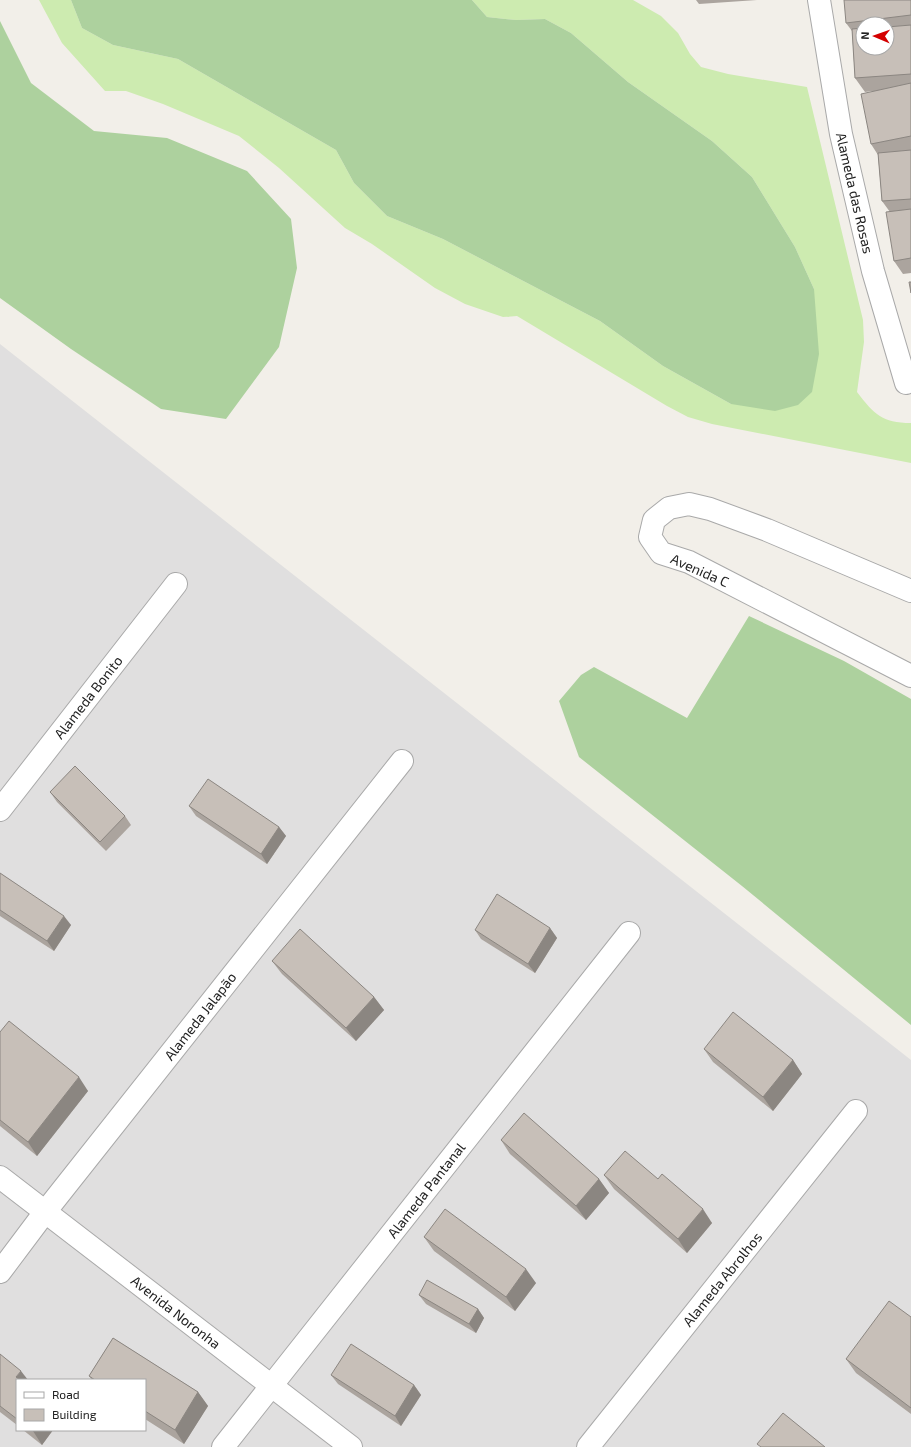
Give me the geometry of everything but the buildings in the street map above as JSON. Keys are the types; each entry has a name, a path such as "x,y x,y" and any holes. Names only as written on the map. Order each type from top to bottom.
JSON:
{"street":[{"name":"Alameda das Rosas","path":"819,0 843,142 873,271 906,383"},
{"name":"Avenida C","path":"911,591 767,530 710,509 689,504 669,508 654,520 650,537 661,553 689,562 911,676"},
{"name":"Alameda Bonito","path":"0,810 176,584"},
{"name":"Alameda Jalapão","path":"0,1272 45,1212 402,761"},
{"name":"Alameda Pantanal","path":"223,1447 629,933"},
{"name":"Alameda Abrolhos","path":"588,1447 856,1110"},
{"name":"Avenida Noronha","path":"0,1177 351,1447"}],"shaded area":[{"path":"0,344 911,1060 911,1447 0,1447"}],"green space":[{"path":"39,0 71,0 82,28 113,45 178,59 336,150 354,183 387,216 443,239 600,321 663,366 731,404 814,289 795,247 752,177 712,141 628,82 571,33 545,19 516,20 487,17 472,0 633,0 661,16 678,33 690,54 701,67 728,74 807,87 863,320 864,342 857,392 880,416 901,423 911,423 911,463 712,424 688,417 667,406 517,316 503,317 465,304 435,288 372,244 345,228 279,168 239,136 163,104 126,91 105,91 62,43"},
{"path":"71,0 472,0 487,17 516,20 545,19 571,33 628,82 712,141 752,177 795,247 814,289 819,354 812,392 798,405 775,411 731,404 663,366 600,321 443,239 387,216 354,183 336,150 178,59 113,45 82,28"},
{"path":"0,21 31,83 94,131 167,138 247,171 291,219 297,268 279,347 226,419 161,409 71,349 0,298"},
{"path":"749,616 844,661 911,699 911,1025 742,886 579,757 559,701 581,675 594,667 687,718"}]}
